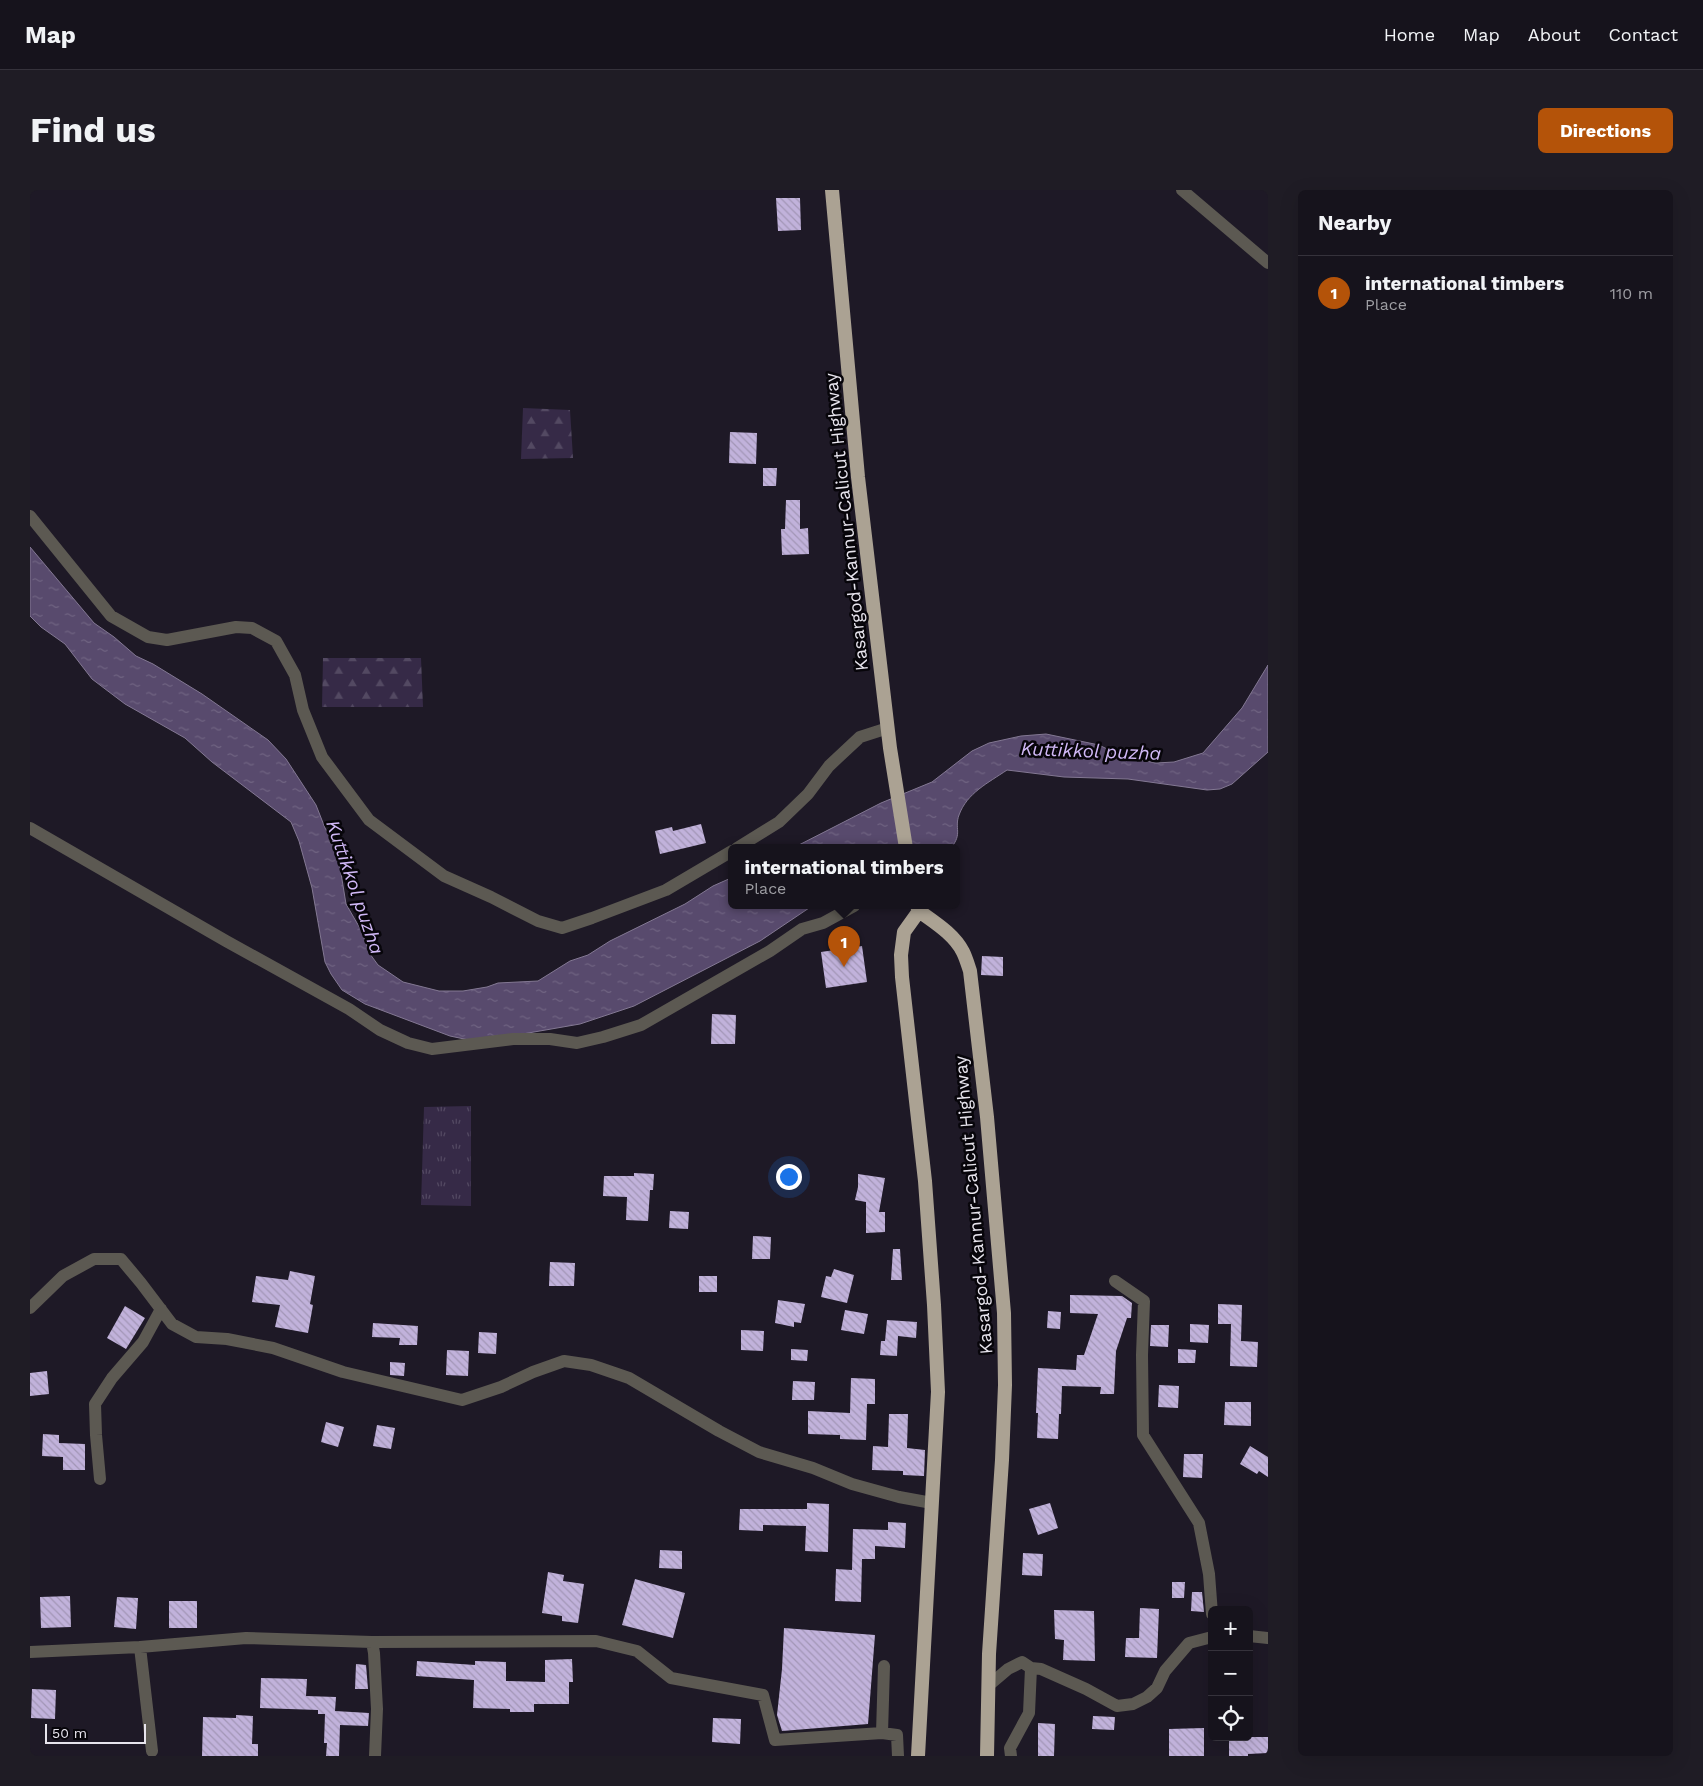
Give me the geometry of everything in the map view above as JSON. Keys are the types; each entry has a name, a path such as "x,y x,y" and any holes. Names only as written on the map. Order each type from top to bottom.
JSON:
{"highway":[{"name":"Kasargod-Kannur-Calicut Highway","path":"832,190 858,478 890,748 905,844"},
{"name":"Kasargod-Kannur-Calicut Highway","path":"917,909 904,932 901,955 925,1181 938,1392 918,1720 918,1756"},
{"name":"Kasargod-Kannur-Calicut Highway","path":"919,909 954,939 963,951 970,971 987,1117 1001,1274 1004,1314 1005,1385 989,1654 987,1756"}],"street":[{"path":"1182,190 1268,263"},
{"path":"30,516 111,616 148,637 167,640 236,627 252,628 276,641 295,675 303,710 322,757 369,820 444,876 538,921 562,928 666,890 728,854"},
{"path":"743,844 779,822 808,794 829,766 860,737 888,728"},
{"path":"30,828 226,941 349,1009 380,1030 408,1043 432,1049 513,1040 550,1040 577,1043 641,1025 770,951 802,930 823,923 849,909"},
{"path":"30,1308 63,1276 94,1259 121,1259 142,1283 172,1324 196,1337 227,1339 273,1348 343,1372 462,1400 501,1387 533,1372 564,1361 591,1365 629,1378 684,1412 759,1452 813,1468 852,1484 899,1497 932,1503"},
{"path":"1115,1281 1144,1301 1142,1355 1144,1435 1199,1524 1209,1574 1211,1606"},
{"path":"100,1479 95,1404 112,1378 144,1342 161,1309"},
{"path":"1253,1636 1268,1638"},
{"path":"30,1652 140,1647 246,1638 372,1642 596,1641 638,1651 671,1678 763,1695 776,1740 882,1733 896,1735 898,1756"},
{"path":"988,1686 1008,1670 1022,1662 1030,1668 1065,1679 1117,1706 1133,1704 1147,1697 1157,1688 1165,1671 1189,1643 1208,1638"},
{"path":"372,1642 377,1709 375,1756"},
{"path":"140,1647 152,1751"},
{"path":"882,1733 884,1666"},
{"path":"1011,1756 1010,1748 1029,1713 1030,1668"}],"green space":[{"path":"523,408 570,410 573,458 521,459"},
{"path":"323,658 421,658 423,707 322,707"},
{"path":"471,1106 471,1206 421,1205 424,1107"}],"water":[{"path":"30,547 94,623 136,656 153,664 202,694 268,740 286,759 316,805 325,828 337,849 346,904 361,930 370,954 378,965 403,982 439,991 463,991 498,983 538,981 570,961 588,955 610,941 685,904 713,886 728,879 728,909 808,909 760,941 634,1006 580,1024 488,1040 469,1040 450,1036 365,1004 342,990 325,962 312,888 299,841 291,822 212,762 185,738 125,704 92,679 65,644 41,627 30,616"},
{"name":"Kuttikkol puzha","path":"1268,665 1268,752 1232,784 1220,789 1207,790 1128,779 1064,777 1007,770 979,789 967,801 959,815 957,838 954,844 801,844 881,803 932,782 972,751 989,743 1021,736 1046,734 1099,745 1121,756 1156,763 1174,762 1203,753 1242,708"}],"building":[{"path":"776,198 800,198 801,230 778,231"},
{"path":"730,432 757,433 756,464 729,463"},
{"path":"763,468 777,468 776,486 763,486"},
{"path":"786,500 800,500 800,529 808,528 809,554 782,555 781,529 785,529"},
{"path":"701,824 706,843 660,854 655,831 672,827 673,831"},
{"path":"862,946 867,982 826,988 821,952"},
{"path":"982,956 1003,957 1003,976 981,975"},
{"path":"712,1014 736,1015 735,1044 711,1044"},
{"path":"634,1173 654,1174 653,1190 650,1190 648,1221 626,1220 627,1197 603,1196 604,1176 634,1176"},
{"path":"858,1174 885,1178 879,1212 885,1212 885,1232 866,1233 866,1202 855,1200"},
{"path":"670,1211 689,1212 688,1229 669,1228"},
{"path":"753,1236 771,1237 770,1259 752,1259"},
{"path":"893,1249 900,1249 902,1280 891,1280"},
{"path":"550,1262 575,1263 574,1286 549,1286"},
{"path":"834,1269 854,1275 847,1303 821,1297 826,1276 831,1277"},
{"path":"290,1271 315,1276 310,1304 313,1305 308,1333 275,1327 280,1305 252,1302 256,1276 288,1280"},
{"path":"699,1276 717,1276 717,1292 699,1292"},
{"path":"1070,1295 1122,1296 1132,1303 1131,1318 1127,1318 1116,1351 1114,1394 1100,1394 1101,1387 1062,1386 1058,1439 1037,1438 1038,1368 1076,1370 1077,1355 1084,1355 1098,1314 1070,1313"},
{"path":"778,1300 805,1304 801,1323 794,1322 794,1327 775,1323"},
{"path":"1218,1304 1242,1305 1241,1341 1258,1342 1257,1367 1230,1366 1231,1324 1218,1324"},
{"path":"125,1306 145,1318 126,1349 107,1338"},
{"path":"845,1310 868,1314 864,1334 841,1330"},
{"path":"1048,1311 1061,1312 1060,1329 1047,1328"},
{"path":"887,1320 917,1322 916,1338 898,1336 897,1356 880,1355 881,1341 885,1341"},
{"path":"373,1323 418,1326 417,1345 399,1345 400,1338 372,1337"},
{"path":"1190,1324 1209,1325 1208,1343 1190,1342"},
{"path":"1151,1325 1169,1325 1168,1347 1150,1346"},
{"path":"741,1330 764,1331 763,1351 741,1350"},
{"path":"479,1332 497,1333 496,1354 478,1353"},
{"path":"791,1349 808,1350 807,1361 791,1360"},
{"path":"1178,1349 1196,1350 1195,1363 1178,1363"},
{"path":"447,1350 469,1351 468,1376 446,1375"},
{"path":"390,1362 405,1363 404,1376 390,1375"},
{"path":"47,1371 49,1394 30,1396 30,1373"},
{"path":"851,1378 875,1379 875,1404 867,1404 866,1440 840,1439 840,1435 808,1434 808,1411 850,1413"},
{"path":"793,1381 815,1382 814,1400 792,1400"},
{"path":"1159,1385 1179,1386 1178,1408 1158,1407"},
{"path":"1225,1402 1251,1402 1251,1426 1224,1425"},
{"path":"889,1414 908,1414 907,1448 925,1450 924,1476 903,1475 903,1471 872,1470 873,1446 888,1447"},
{"path":"326,1422 344,1427 338,1447 321,1442"},
{"path":"377,1425 395,1428 391,1449 373,1446"},
{"path":"43,1434 59,1435 59,1443 85,1444 85,1470 63,1470 63,1457 42,1456"},
{"path":"1250,1446 1268,1457 1268,1477 1259,1471 1257,1474 1240,1464"},
{"path":"1184,1454 1203,1454 1202,1478 1183,1477"},
{"path":"807,1503 829,1504 828,1552 805,1551 806,1526 763,1525 763,1531 739,1530 740,1509 807,1509"},
{"path":"1050,1503 1058,1528 1038,1535 1029,1509"},
{"path":"888,1522 906,1523 905,1548 875,1546 875,1559 862,1559 861,1602 835,1601 836,1569 852,1570 853,1529 888,1530"},
{"path":"660,1550 682,1551 682,1569 659,1568"},
{"path":"1023,1553 1043,1554 1042,1576 1022,1575"},
{"path":"548,1572 564,1575 563,1581 584,1584 578,1623 562,1621 562,1616 542,1613"},
{"path":"635,1579 685,1593 673,1638 622,1625"},
{"path":"1172,1582 1185,1582 1184,1598 1172,1598"},
{"path":"1192,1592 1202,1592 1204,1612 1191,1611"},
{"path":"70,1596 71,1627 41,1628 40,1597"},
{"path":"117,1597 138,1598 136,1629 114,1627"},
{"path":"169,1601 197,1601 197,1628 169,1628"},
{"path":"1140,1608 1159,1609 1157,1658 1125,1657 1126,1638 1139,1638"},
{"path":"1054,1610 1094,1611 1095,1661 1063,1660 1064,1640 1055,1639"},
{"path":"784,1628 875,1635 868,1724 782,1731 777,1715"},
{"path":"572,1659 573,1682 569,1682 569,1704 534,1704 534,1712 510,1712 510,1709 473,1708 474,1680 416,1676 417,1661 475,1665 475,1661 506,1662 506,1681 545,1682 545,1660"},
{"path":"356,1664 366,1665 368,1689 355,1689"},
{"path":"261,1678 307,1679 306,1696 336,1697 335,1711 369,1713 368,1726 340,1725 339,1756 326,1756 327,1743 324,1743 325,1714 318,1714 318,1710 260,1708"},
{"path":"32,1689 56,1690 55,1719 31,1718"},
{"path":"236,1715 253,1716 252,1744 258,1744 258,1756 202,1756 203,1717 236,1718"},
{"path":"1093,1716 1115,1717 1114,1730 1092,1729"},
{"path":"713,1718 741,1719 740,1744 712,1742"},
{"path":"1038,1723 1055,1724 1054,1756 1038,1756"},
{"path":"1204,1728 1204,1756 1169,1756 1169,1729"},
{"path":"1253,1737 1268,1737 1268,1753 1229,1756 1229,1741 1253,1741"}],"place":[{"name":"international timbers","path":"844,967"}]}
